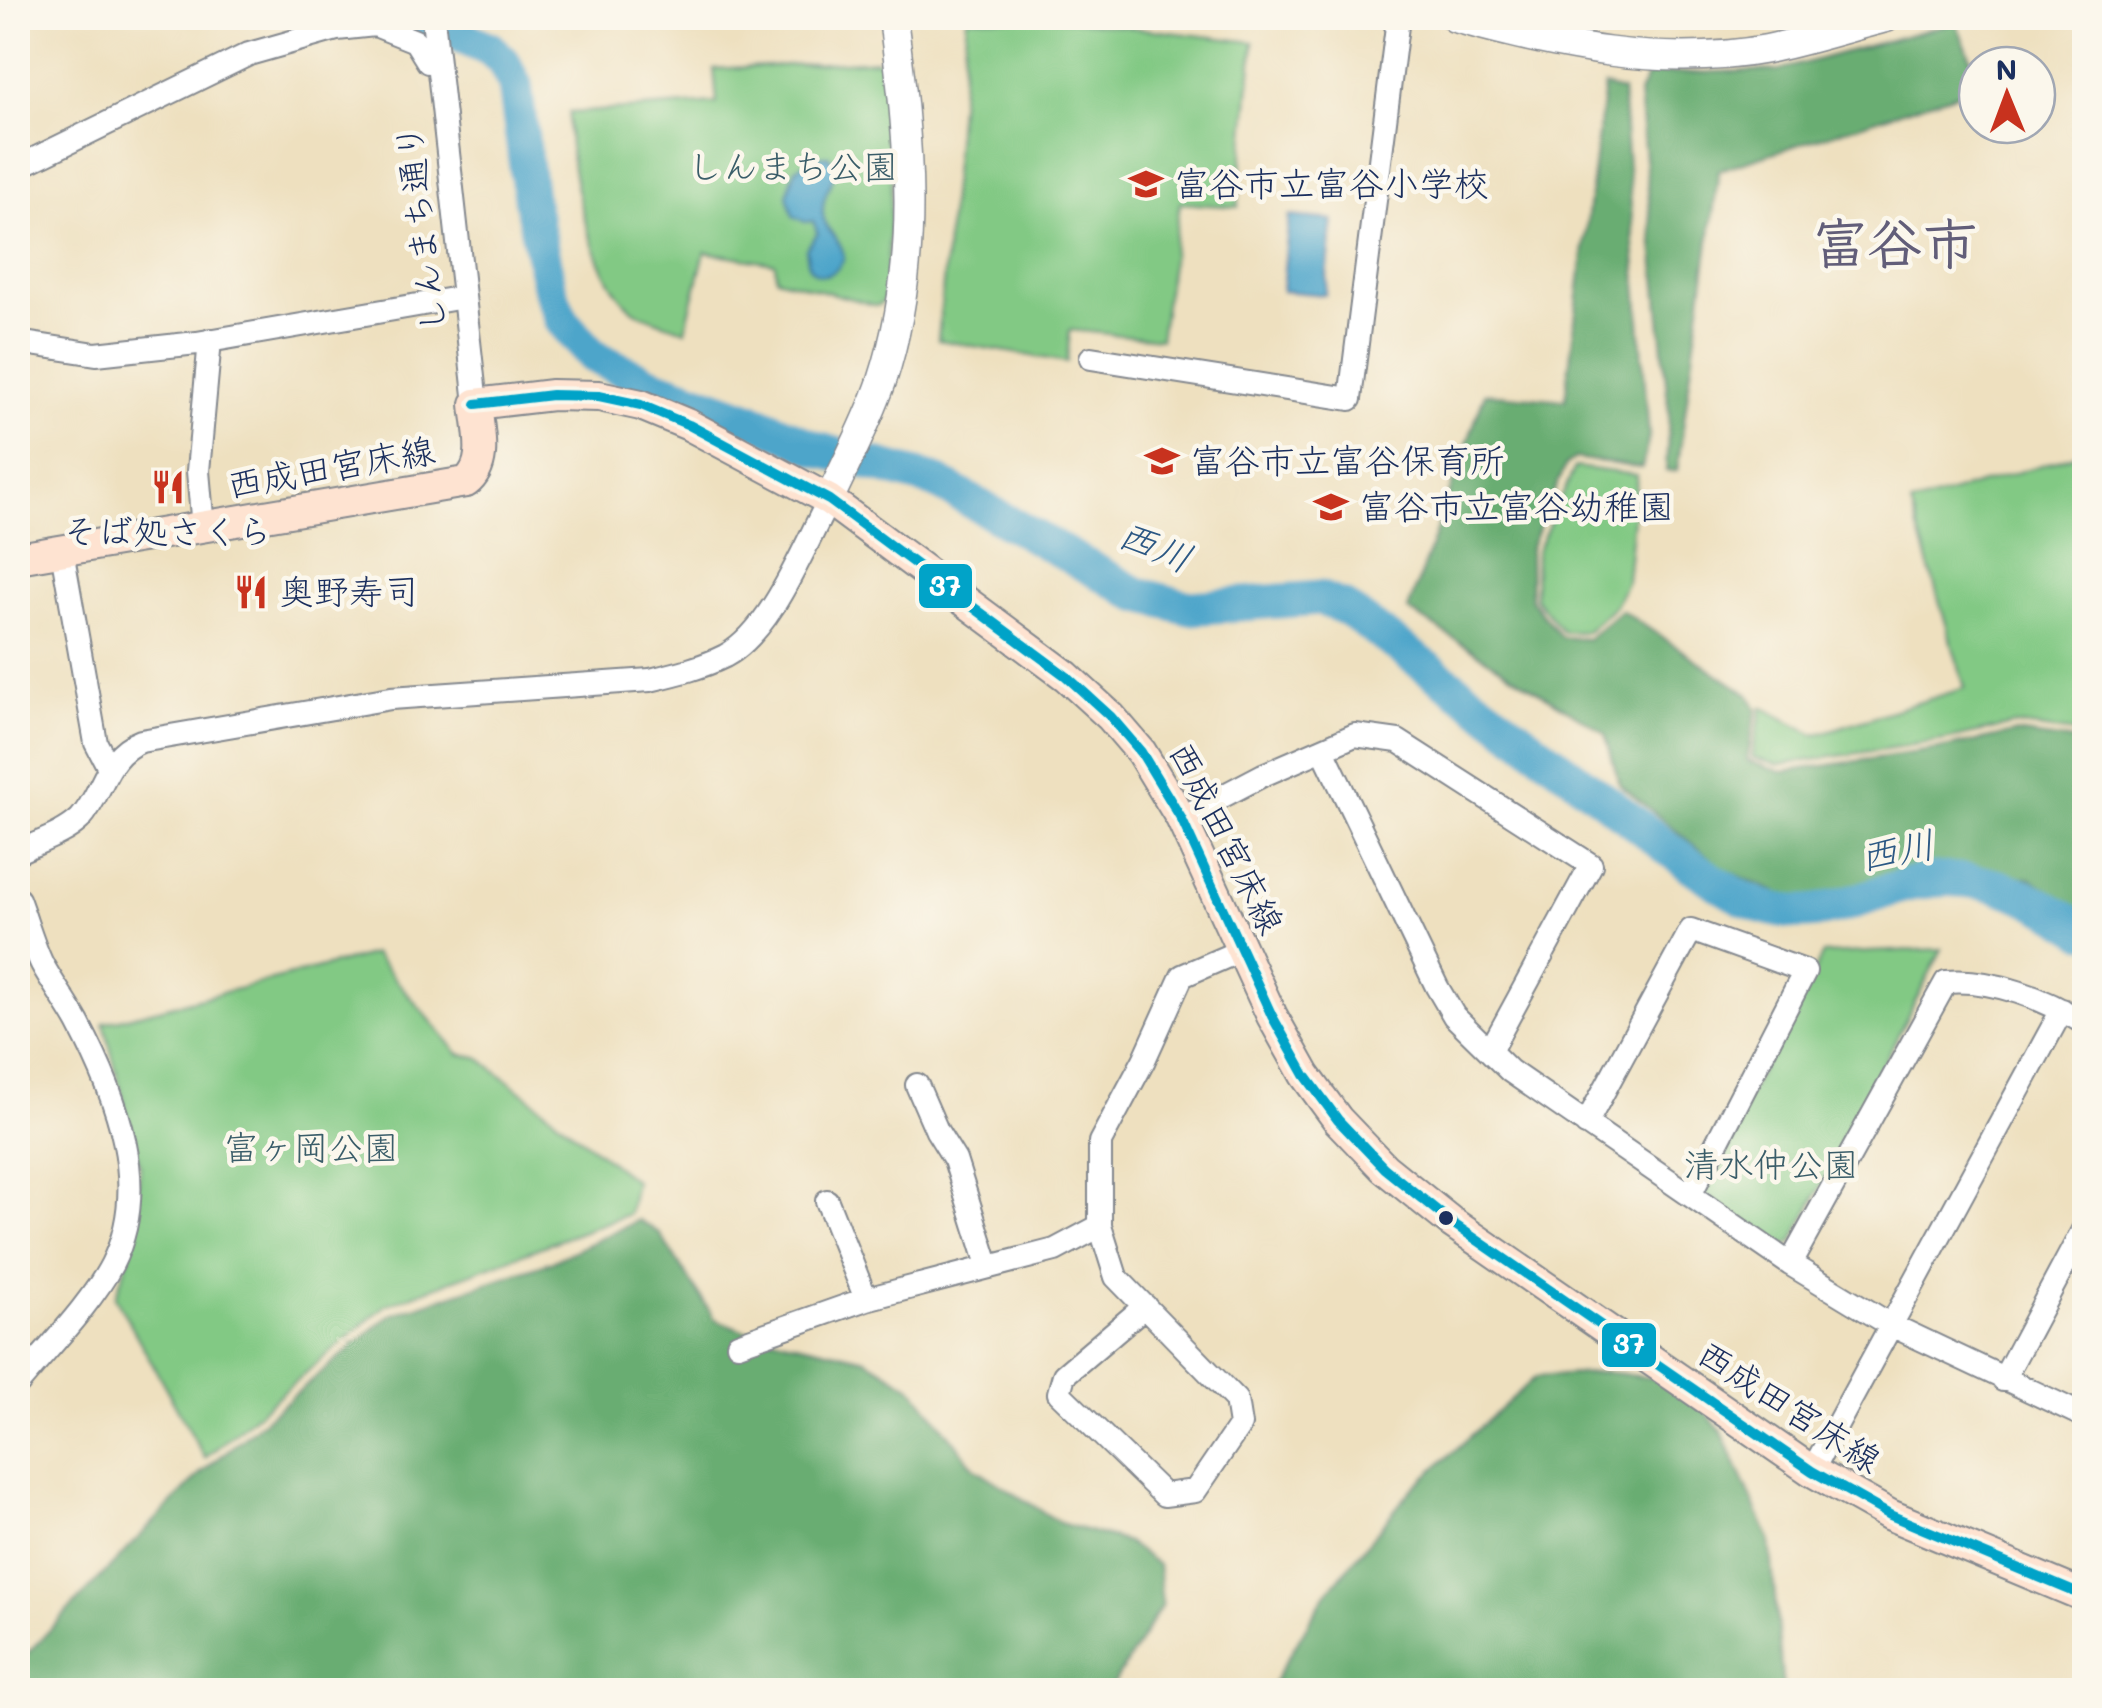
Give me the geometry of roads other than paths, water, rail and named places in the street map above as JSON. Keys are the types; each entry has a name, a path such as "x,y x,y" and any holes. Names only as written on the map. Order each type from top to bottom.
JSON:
{"main road":[{"name":"西成田宮床線","path":"18,558 466,482 477,474 481,460 476,404 552,395 598,396 640,405 834,490 1066,676 1111,717 1141,752 1181,818 1272,1016 1305,1076 1338,1120 1384,1168 1452,1222 1812,1470 1890,1515 2084,1596"}],"street":[{"name":"しんまち通り","path":"433,18 476,404"},
{"path":"18,852 76,823 87,810 108,766 122,751 141,741 392,698 650,680 688,671 727,655 753,633 777,597 864,428 886,365 905,283 908,138 892,18"},
{"path":"1091,358 1350,399 1398,18"},
{"path":"1454,18 1534,40 1672,57 1762,50 1886,18"},
{"path":"18,167 249,54 336,30 375,25 415,41 428,62 436,53"},
{"path":"18,342 96,354 210,340 464,298"},
{"path":"204,528 198,471 210,340"},
{"path":"62,550 96,743 108,766"},
{"path":"1181,818 1263,775 1355,735 1398,742 1591,865 1490,1050"},
{"path":"1323,750 1436,986 1454,1016 1510,1070 1790,1264 1888,1324 2084,1416"},
{"path":"18,899 42,962 78,1024 101,1075 131,1166 131,1205 124,1238 110,1268 18,1384"},
{"path":"1586,1124 1692,930 1806,972 1690,1195"},
{"path":"1145,1306 1064,1376 1059,1394 1164,1495 1195,1491 1240,1424 1236,1400 1145,1306 1116,1277 1100,1226 1100,1142 1144,1060 1182,976 1242,950"},
{"path":"1790,1264 1946,982 1974,980 2062,1010 2084,1024"},
{"path":"1812,1470 2062,1010"},
{"path":"918,1085 937,1131 955,1160 988,1265"},
{"path":"827,1201 866,1299"},
{"path":"738,1344 866,1299 1055,1250 1100,1226"},
{"path":"2003,1380 2084,1228"}],"water":[{"path":"828,156 836,167 823,215 844,259 837,269 824,275 809,267 806,249 818,233 813,221 793,216 787,195 796,168 816,157"},
{"path":"1289,216 1333,220 1325,295 1282,291"}],"waterway":[{"name":"西川","path":"422,18 490,49 503,61 515,85 530,197 550,290 562,321 593,356 647,382 761,423 817,449 935,481 1137,594 1190,608 1319,598 1343,607 1680,858 1751,902 1777,910 1824,910 1914,883 1958,880 2015,892 2084,931"}],"place":[{"name":"富谷市立富谷小学校","path":"1146,184"},
{"name":"富谷市立富谷保育所","path":"1162,461"},
{"name":"そば処さくら","path":"168,487"},
{"name":"富谷市立富谷幼稚園","path":"1331,507"},
{"name":"奥野寿司","path":"251,592"}],"district":[{"name":"富谷市","path":"1895,244"}],"park label":[{"name":"しんまち公園","path":"793,167"},
{"name":"富ヶ岡公園","path":"311,1148"},
{"name":"清水仲公園","path":"1771,1165"}]}
